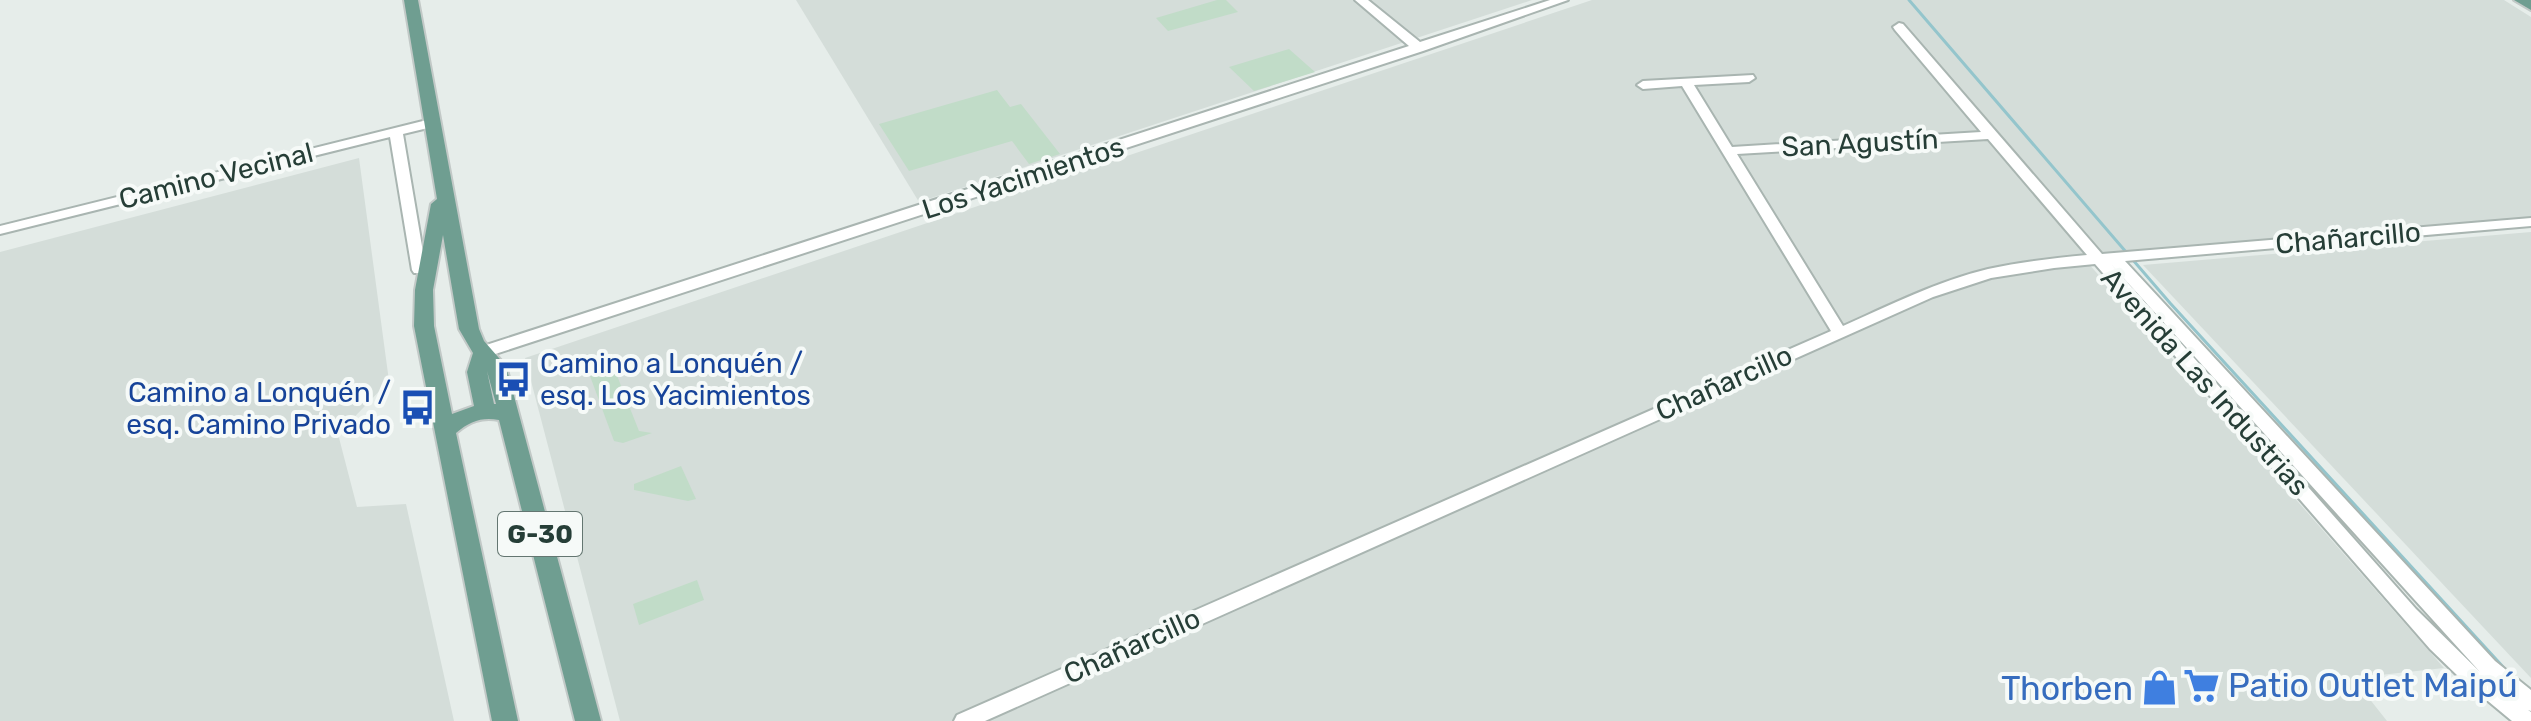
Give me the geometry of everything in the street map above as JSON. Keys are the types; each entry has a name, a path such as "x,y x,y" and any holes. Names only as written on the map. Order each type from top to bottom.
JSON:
{"main road":[{"name":"G-30","path":"411,0 469,329 496,366 588,721"},
{"path":"2521,0 2531,6"},
{"name":"G-30","path":"442,185 423,301 424,326 505,721"},
{"path":"483,352 477,372 485,410"},
{"path":"445,431 460,418 485,410 509,415"}],"street":[{"path":"1361,0 1419,48"},
{"name":"Los Yacimientos","path":"483,352 1562,0"},
{"name":"Avenida Las Industrias","path":"1899,27 1991,135 2118,257 2526,709"},
{"path":"1643,85 1749,78"},
{"path":"1686,82 1839,332"},
{"name":"Camino Vecinal","path":"0,230 431,123"},
{"path":"396,131 419,270"},
{"name":"San Agustín","path":"1728,151 1991,135"},
{"name":"Chañarcillo","path":"964,721 1839,332 1972,278 2023,267 2118,257 2531,222"},
{"name":"Avenida Las Industrias","path":"2118,257 2374,572 2468,675 2526,709"},
{"path":"2374,572 2389,574 2397,569"}],"shaded area":[{"path":"796,0 1532,0 919,202"},
{"path":"1592,0 2504,0 2531,17 2531,221 2088,263 2444,668 2353,678 2387,721 620,721 525,358"},
{"path":"359,158 389,381 338,434 357,507 406,504 454,721 0,721 0,252"},
{"path":"2531,232 2531,678 2143,265"}],"green space":[{"path":"1226,0 1238,12 1168,31 1156,18"},
{"path":"1289,49 1315,72 1254,91 1229,67"},
{"path":"997,90 1010,107 1021,104 1060,154 1029,164 1012,141 909,171 879,124"},
{"path":"614,368 639,431 652,433 623,443 614,441 590,376"},
{"path":"681,466 696,499 688,501 634,490 634,484"},
{"path":"697,580 704,600 639,625 633,604"}],"waterway":[{"path":"1909,0 2170,303 2505,669"}],"place":[{"name":"Camino a Lonquén / esq. Los Yacimientos","path":"514,379"},
{"name":"Camino a Lonquén / esq. Camino Privado","path":"417,408"},
{"name":"Patio Outlet Maipú","path":"2202,685"},
{"name":"Thorben","path":"2159,688"}]}
